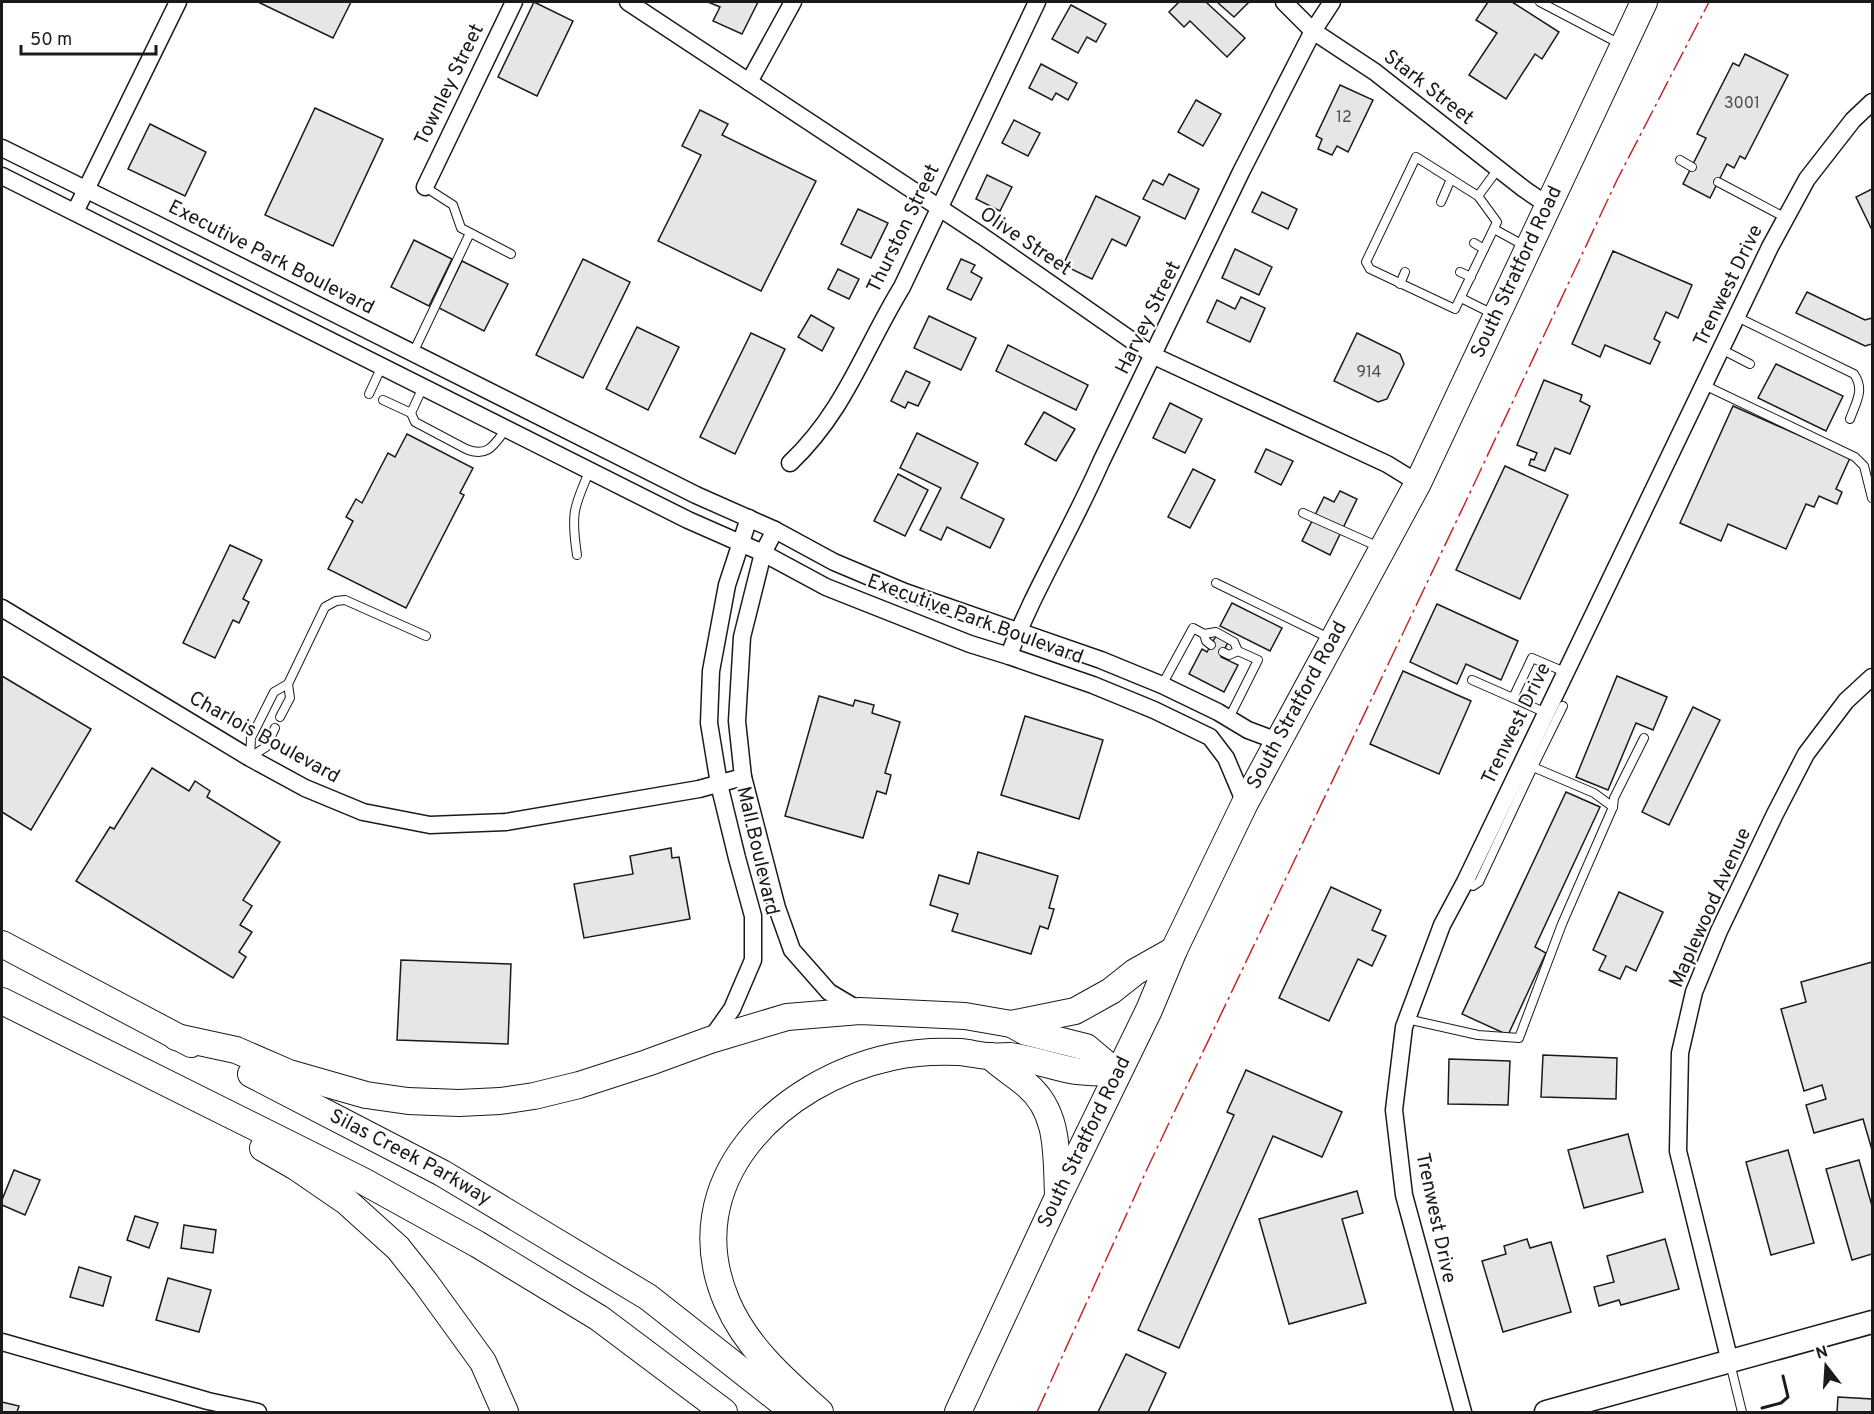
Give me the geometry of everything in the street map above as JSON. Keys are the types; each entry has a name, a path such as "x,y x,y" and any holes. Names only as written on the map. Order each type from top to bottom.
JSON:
{"main road":[{"name":"South Stratford Road","path":"958,1413 1245,803 1418,483 1644,2"},
{"name":"Silas Creek Parkway","path":"2,944 176,1037 365,1132 500,1206 648,1297 794,1413"},
{"path":"1011,1024 1075,1011 1111,991 1135,972 1174,950"},
{"path":"2,1001 353,1176 430,1217 599,1318 723,1413"},
{"path":"176,1037 236,1050 289,1073 366,1095 408,1101 459,1103 500,1101 534,1096 579,1085 710,1040 787,1017 860,1011 965,1016 1011,1024 1026,1032 1086,1047 1117,1073"},
{"path":"91,1046 115,1072 272,1154 321,1184 372,1224 398,1248 483,1362 505,1413"},
{"path":"820,1413 778,1374 756,1348 740,1326 719,1281 713,1239 714,1223 724,1183 734,1161 748,1142 790,1102 823,1082 856,1067 892,1057 959,1052 1010,1056 1079,1072 1117,1073"},
{"path":"990,1056 1029,1086 1054,1125 1058,1197"},
{"path":"1546,1413 1872,1322"}],"street":[{"path":"75,212 178,2"},
{"name":"Townley Street","path":"425,187 514,2"},
{"name":"Olive Street","path":"628,2 982,236 1154,356 1379,461 1418,483"},
{"path":"748,82 793,2"},
{"name":"Thurston Street","path":"790,463 809,445 837,408 864,359 940,210 976,127 1037,2"},
{"name":"Stark Street","path":"1284,2 1313,31 1375,72 1498,169 1549,206"},
{"name":"Harvey Street","path":"1010,656 1017,631 1085,500 1101,462 1241,172 1313,31 1332,2"},
{"name":"Trenwest Drive","path":"1463,1413 1404,1195 1394,1110 1400,1051 1407,1019 1442,925 1528,765 1546,713 1565,672 1786,218 1807,179 1853,120 1872,102"},
{"name":"Executive Park Boulevard","path":"2,148 672,483 776,530 834,562 885,584 1101,660 1162,685 1229,718 1248,730 1280,742"},
{"name":"Executive Park Boulevard","path":"2,176 826,587 970,644 1094,685 1210,737 1226,758 1245,803"},
{"path":"506,429 521,407"},
{"path":"660,505 672,483"},
{"name":"Mall Boulevard","path":"710,1040 732,1009 753,960 753,916 719,784 709,723 713,662 727,585 749,518"},
{"name":"Mall Boulevard","path":"776,530 763,554 742,637 737,721 743,777 777,908 792,950 829,992 860,1011"},
{"name":"Charlois Boulevard","path":"2,608 250,758 305,788 363,812 430,825 506,822 644,799 743,777"},
{"path":"713,662 739,669"},
{"name":"Maplewood Avenue","path":"1730,1362 1678,1151 1680,1053 1694,992 1719,931 1775,814 1806,754 1846,700 1872,677"},
{"path":"2,1342 258,1413"}],"lane":[{"path":"1540,2 1622,45"},
{"path":"1416,157 1478,196 1497,222 1455,309 1370,269 1366,262 1416,157"},
{"path":"1680,160 1692,167"},
{"path":"1478,196 1498,169"},
{"path":"1441,202 1451,179"},
{"path":"1718,182 1786,218"},
{"path":"425,187 453,205 460,228 511,254"},
{"path":"1494,230 1529,248"},
{"path":"413,353 470,233"},
{"path":"1474,243 1484,249"},
{"path":"1400,284 1405,272"},
{"path":"1460,272 1471,277"},
{"path":"1461,298 1497,316"},
{"path":"1737,317 1854,374 1861,389 1850,419"},
{"path":"1721,348 1750,364"},
{"path":"369,394 382,366"},
{"path":"1704,385 1855,457 1864,466 1872,498"},
{"path":"411,413 423,387"},
{"path":"383,400 411,413 415,422 474,452 486,452 492,448 506,429"},
{"path":"577,555 572,524 576,502 590,471"},
{"path":"1303,513 1383,549"},
{"path":"1216,583 1334,641"},
{"path":"280,717 290,698 288,684 325,608 336,601 345,600 426,636"},
{"path":"1162,685 1193,628 1204,634 1216,632 1234,642 1238,651 1258,660 1229,718"},
{"path":"1204,634 1210,645"},
{"path":"1223,652 1228,655 1238,651"},
{"path":"1513,698 1532,658 1565,672"},
{"path":"1472,680 1546,713"},
{"path":"250,758 251,738 274,692 288,684"},
{"path":"1563,706 1528,765 1594,793 1612,807"},
{"path":"250,758 266,747 275,728"},
{"path":"1407,1019 1478,1035 1519,1038 1562,924 1614,798 1644,738"},
{"path":"1730,1362 1742,1413"}],"building":[{"path":"258,2 351,2 333,38"},
{"path":"534,2 573,21 537,96 498,77"},
{"path":"708,2 758,2 742,34 713,21 720,7"},
{"path":"1179,2 1208,2 1245,38 1227,57 1190,21 1184,27 1169,12"},
{"path":"1217,2 1249,2 1234,17"},
{"path":"1488,2 1512,2 1559,32 1542,59 1535,54 1506,99 1469,75 1497,33 1476,20"},
{"path":"1071,5 1106,24 1096,42 1087,37 1078,53 1052,39"},
{"path":"1745,54 1788,75 1745,159 1740,156 1734,168 1727,164 1710,198 1683,184 1706,138 1697,134 1733,63 1739,66"},
{"path":"1041,64 1077,83 1068,100 1056,93 1052,100 1029,88"},
{"path":"1340,85 1373,100 1348,152 1337,146 1332,155 1318,149 1322,139 1316,136"},
{"path":"1196,100 1221,114 1203,146 1178,132"},
{"path":"315,108 383,139 333,246 265,215"},
{"path":"700,110 728,124 722,135 816,181 761,291 658,241 701,155 682,146"},
{"path":"1014,120 1040,133 1028,156 1002,143"},
{"path":"150,124 206,152 185,196 128,169"},
{"path":"1169,174 1199,189 1185,219 1143,199 1153,180 1163,185"},
{"path":"987,175 1012,187 1000,211 976,199"},
{"path":"1872,189 1872,230 1856,197"},
{"path":"1262,192 1297,209 1288,229 1252,212"},
{"path":"1096,196 1140,217 1126,246 1112,239 1092,279 1063,265"},
{"path":"858,209 888,223 871,258 841,244"},
{"path":"414,240 452,259 429,306 391,287"},
{"path":"1235,249 1272,267 1259,295 1222,278"},
{"path":"1613,251 1692,285 1678,318 1666,312 1654,339 1660,342 1650,364 1605,345 1600,357 1572,344"},
{"path":"583,259 630,282 583,378 536,355"},
{"path":"961,259 975,265 971,272 982,278 971,300 947,289"},
{"path":"462,261 508,284 484,331 439,308"},
{"path":"838,269 859,279 849,299 828,289"},
{"path":"1807,292 1865,320 1872,318 1872,344 1865,346 1796,313"},
{"path":"1241,297 1265,308 1250,342 1207,322 1217,300 1235,309"},
{"path":"811,315 834,328 822,351 798,337"},
{"path":"929,316 976,338 961,370 914,348"},
{"path":"637,327 679,347 648,410 606,389"},
{"path":"751,333 785,349 735,454 700,437"},
{"path":"1357,333 1400,354 1404,364 1387,399 1378,402 1334,381"},
{"path":"1008,345 1088,385 1076,410 996,371"},
{"path":"1776,364 1843,396 1826,431 1758,398"},
{"path":"906,371 930,382 918,406 908,402 905,408 891,401"},
{"path":"1544,380 1582,395 1580,401 1590,406 1570,454 1555,448 1545,471 1529,465 1537,453 1517,445"},
{"path":"1170,403 1202,419 1185,453 1153,438"},
{"path":"1733,406 1850,458 1836,489 1842,492 1837,504 1819,496 1814,507 1806,504 1786,549 1728,524 1721,541 1680,523"},
{"path":"1044,412 1075,429 1056,461 1025,444"},
{"path":"917,433 978,463 961,498 1004,519 990,548 947,527 941,540 920,530 941,488 900,468"},
{"path":"407,434 473,468 460,493 464,495 406,608 328,569 353,521 346,517 356,499 362,503 388,453 395,457"},
{"path":"1266,449 1293,461 1281,485 1255,472"},
{"path":"1505,466 1568,495 1520,599 1456,570"},
{"path":"1193,469 1215,480 1190,528 1168,517"},
{"path":"898,474 928,490 905,536 874,521"},
{"path":"1340,491 1357,499 1330,555 1302,541 1324,497 1334,502"},
{"path":"230,545 262,560 243,599 249,602 239,623 233,620 215,658 183,643"},
{"path":"1232,603 1282,628 1270,651 1220,626"},
{"path":"1437,604 1518,641 1501,680 1466,664 1457,684 1410,662"},
{"path":"1216,636 1228,642 1221,657 1238,665 1224,692 1189,674 1202,649 1207,652"},
{"path":"1403,671 1471,701 1439,774 1370,744"},
{"path":"2,676 91,729 31,830 2,812"},
{"path":"1617,676 1667,697 1653,730 1636,723 1608,790 1576,777"},
{"path":"819,696 853,706 855,700 874,705 872,713 900,722 885,773 891,775 886,794 877,791 863,838 785,816"},
{"path":"1693,707 1720,720 1669,825 1642,812"},
{"path":"1025,716 1103,740 1079,819 1001,795"},
{"path":"152,768 189,791 195,781 210,791 207,797 280,842 243,900 252,906 240,925 252,932 239,952 246,957 233,978 76,881 110,827 114,829"},
{"path":"1566,792 1600,807 1535,947 1546,953 1508,1035 1462,1014"},
{"path":"671,848 672,858 679,857 690,919 584,938 574,884 633,874 630,856"},
{"path":"978,852 1058,876 1049,908 1054,909 1048,929 1040,926 1031,954 952,931 958,914 930,905 939,875 969,884"},
{"path":"1331,887 1381,910 1372,930 1386,936 1372,966 1358,959 1329,1021 1279,998"},
{"path":"1619,892 1663,912 1636,971 1626,966 1620,979 1599,970 1606,956 1593,950"},
{"path":"401,960 511,964 508,1044 397,1040"},
{"path":"1872,962 1872,1150 1863,1119 1814,1133 1806,1105 1826,1099 1822,1085 1804,1091 1781,1009 1806,1002 1801,982"},
{"path":"1543,1055 1617,1058 1616,1099 1541,1097"},
{"path":"1449,1059 1510,1061 1508,1105 1448,1104"},
{"path":"1246,1070 1342,1112 1322,1157 1273,1136 1179,1348 1138,1330 1234,1115 1227,1112"},
{"path":"1628,1134 1643,1192 1584,1208 1568,1150"},
{"path":"1788,1150 1814,1243 1771,1255 1746,1162"},
{"path":"1859,1160 1872,1206 1872,1254 1852,1260 1826,1169"},
{"path":"14,1170 40,1180 25,1215 2,1205"},
{"path":"1357,1191 1363,1213 1342,1219 1366,1303 1289,1324 1259,1219"},
{"path":"135,1216 158,1223 149,1248 127,1240"},
{"path":"184,1225 216,1230 213,1253 181,1248"},
{"path":"1527,1239 1530,1248 1551,1242 1571,1312 1503,1332 1482,1261 1506,1254 1504,1246"},
{"path":"1665,1239 1679,1289 1621,1305 1619,1300 1599,1306 1594,1287 1614,1282 1607,1256"},
{"path":"79,1267 111,1277 103,1306 70,1297"},
{"path":"168,1278 211,1290 199,1332 156,1320"},
{"path":"1126,1354 1166,1373 1148,1412 1098,1412"},
{"path":"1838,1397 1872,1399 1872,1412 1837,1412"},
{"path":"2,1402 19,1406 17,1412 2,1412"}],"wall":[{"path":"1762,1408 1781,1403 1788,1397 1783,1376"}],"power":[{"path":"1037,1412 1148,1167 1617,180 1709,2"}]}
